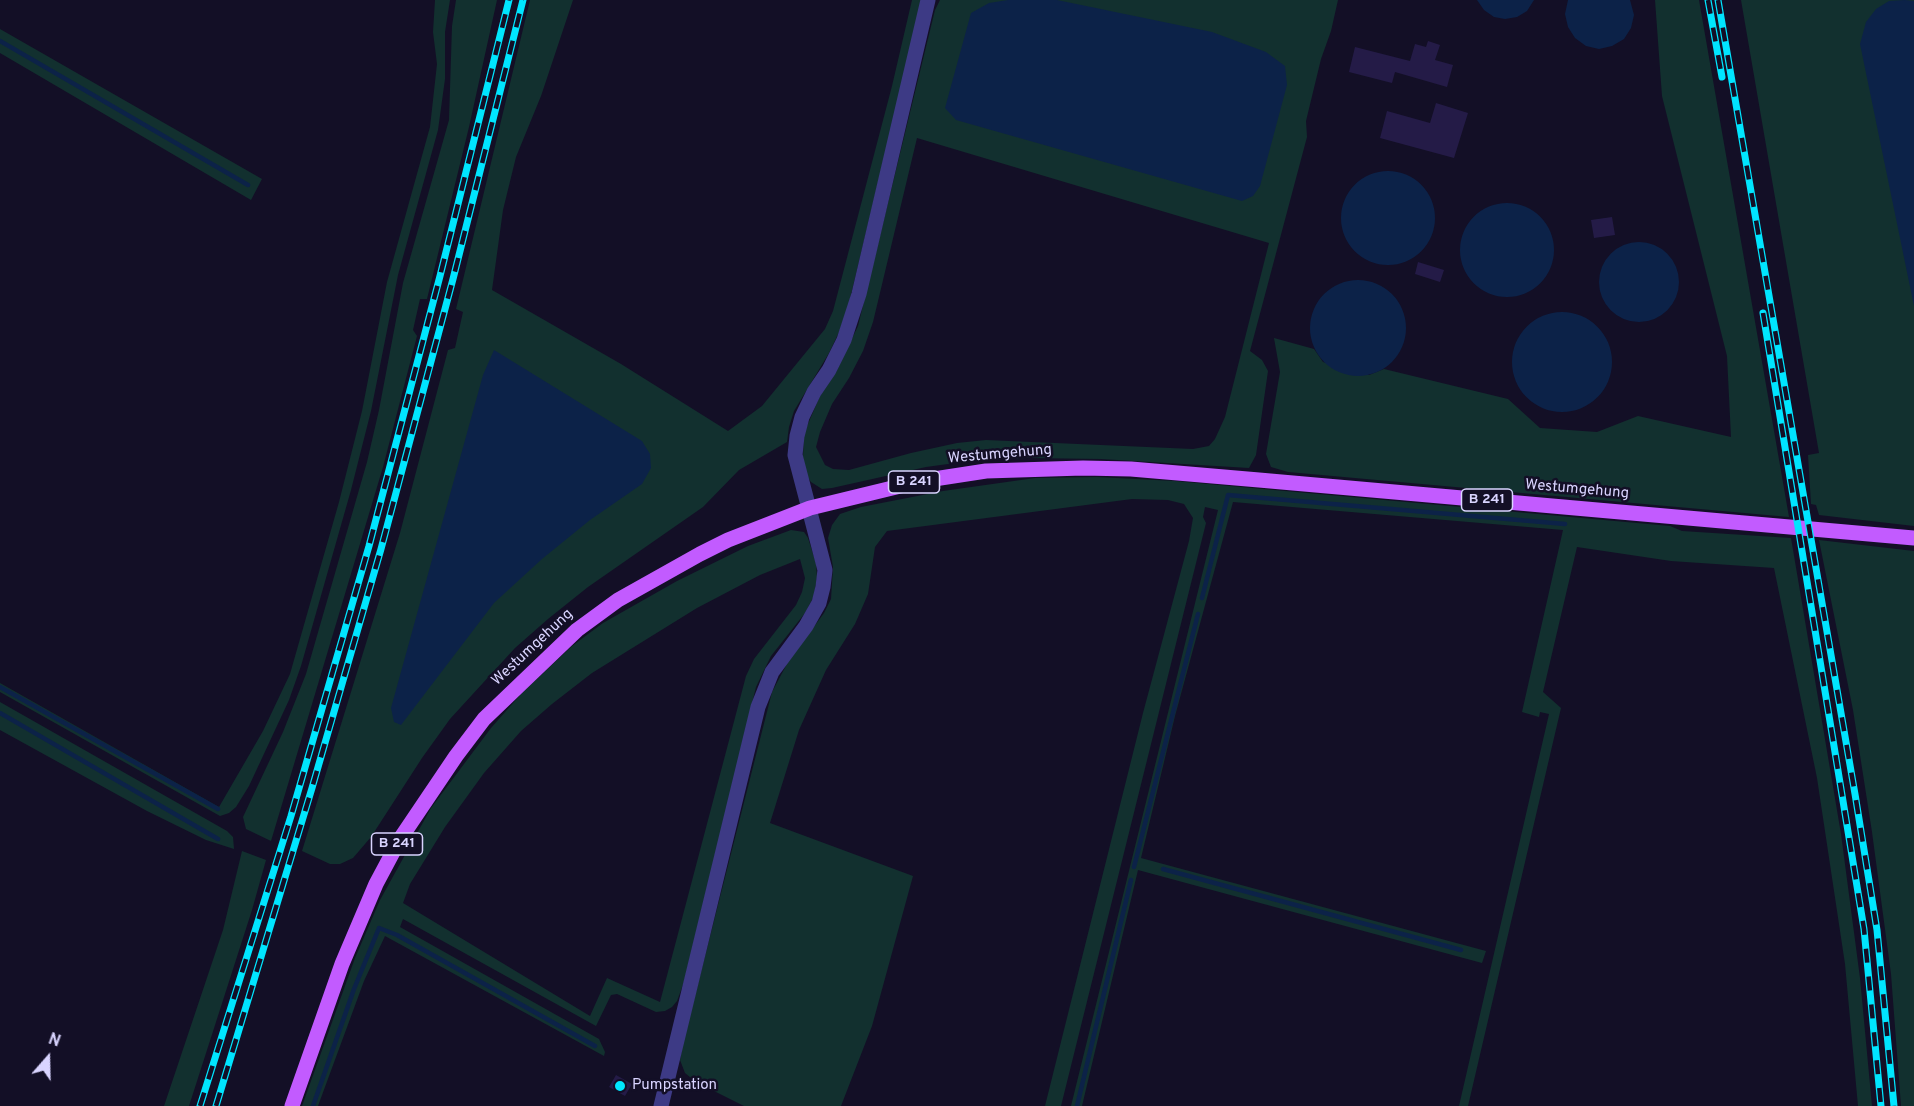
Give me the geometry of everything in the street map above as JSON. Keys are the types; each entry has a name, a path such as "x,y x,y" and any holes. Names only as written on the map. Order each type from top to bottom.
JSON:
{"main road":[{"name":"Westumgehung","path":"292,1106 342,964 376,884 400,839 484,719 577,630 618,600 709,549 810,508 921,481 986,471 1095,468 1271,481 1914,538"}],"street":[{"path":"661,1106 758,706 772,672 806,626 819,603 823,587 825,570 795,454 797,436 802,417 814,392 829,370 844,340 859,294 928,0"}],"green space":[{"path":"435,0 450,0 445,32 445,79 438,130 398,275 371,411 351,490 301,666 289,700 249,786 236,807 220,816 0,692 0,683 219,807 263,731 290,674 339,502 362,411 387,282 430,127 437,64 433,32"},
{"path":"456,0 497,0 427,299 420,299 413,330 417,336 383,467 271,841 246,829 243,817 283,732 306,674 367,462 403,283 449,120 452,26"},
{"path":"530,0 573,0 541,96 516,157 503,210 492,290 621,364 728,431 762,406 825,329 833,311 912,0 922,0 849,303 829,353 794,411 787,442 739,470 703,507 588,587 515,648 450,719 371,837 353,858 340,864 330,864 302,851 400,533 448,350 455,348 463,312 456,309"},
{"path":"940,0 1338,0 1306,121 1307,137 1250,351 1262,360 1268,371 1256,455 1249,468 1101,459 1028,458 970,461 926,467 822,489 811,482 806,475 803,457 804,433 820,396 836,372 858,326 935,10","holes":["917,138 1269,243 1225,417 1215,439 1209,446 1193,449 986,440 957,443 911,453 849,470 833,469 825,465 816,447 832,404 863,351 873,322"]},
{"path":"1655,0 1699,0 1789,517 1288,472 1271,467 1266,454 1280,372 1274,338 1314,349 1323,362 1369,375 1384,369 1508,399 1540,428 1597,432 1638,416 1731,437 1727,356 1662,96"},
{"path":"1741,0 1914,0 1914,526 1819,515 1816,505 1811,504 1808,455 1819,453"},
{"path":"0,29 262,179 251,200 0,53"},
{"path":"1097,477 1175,481 1670,526 1682,531 1791,538 1841,834 1860,978 1872,1106 1858,1106 1845,964 1817,778 1774,568 1671,561 1577,547 1543,692 1561,708 1468,1106 1459,1106 1549,714 1540,712 1539,717 1522,712 1563,530 1233,502 1175,716 1141,858 1486,951 1482,963 1138,870 1082,1106 1071,1106 1218,510 1205,507 1203,517 1206,523 1061,1106 1045,1106 1193,518 1184,504 1168,500 1132,499 887,531 875,547 868,594 855,624 826,670 799,730 770,823 913,876 872,1026 841,1106 744,1106 696,1082 685,1073 680,1060 683,1043 772,692 788,662 824,613 831,599 833,567 828,538 832,525 840,514 861,507 943,491 1035,478"},
{"path":"791,530 804,532 816,563 817,577 814,596 805,613 771,656 756,687 684,982 677,1001 665,1011 656,1012 617,994 611,995 596,1026 403,919 400,927 599,1039 605,1052 604,1056 385,936 364,981 318,1106 302,1106 355,958 380,900 431,808 491,728 521,694 572,646 603,623 677,581 748,546","holes":["800,559 805,578 796,605 754,659 746,676 660,1002 607,978 590,1016 403,903 410,884 445,827 484,773 521,731 552,704 592,673 697,608 760,575"]},
{"path":"1819,540 1914,551 1914,1106 1901,1106 1891,974 1872,832 1853,710"},
{"path":"0,702 227,831 233,837 234,849 206,840 147,811 0,730"},
{"path":"242,851 266,860 252,910 189,1106 164,1106 223,930"}],"water":[{"path":"1008,0 1057,0 1212,32 1266,52 1285,66 1287,85 1260,186 1253,196 1242,201 956,120 945,108 971,13 989,3"},
{"path":"1477,0 1534,0 1527,11 1517,17 1505,19 1494,17 1484,10"},
{"path":"1568,0 1630,0 1634,15 1631,28 1624,39 1612,46 1599,49 1586,46 1575,38 1568,27 1565,14"},
{"path":"1889,1 1914,1 1914,306 1860,44 1866,22 1876,9"},
{"path":"1388,171 1406,174 1421,185 1432,200 1435,218 1432,236 1421,251 1406,262 1388,265 1370,262 1355,251 1344,236 1341,218 1344,200 1355,185 1370,174"},
{"path":"1507,203 1525,206 1541,216 1551,232 1554,250 1551,268 1541,284 1525,294 1507,297 1489,294 1473,284 1463,268 1460,250 1463,232 1473,216 1489,206"},
{"path":"1639,242 1654,245 1667,254 1676,267 1679,282 1676,297 1667,310 1654,319 1639,322 1624,319 1611,310 1602,297 1599,282 1602,267 1611,254 1624,245"},
{"path":"1358,280 1376,283 1392,294 1403,310 1406,328 1403,346 1392,362 1376,373 1358,376 1340,373 1324,362 1313,346 1310,328 1313,310 1324,294 1340,283"},
{"path":"1562,312 1590,320 1604,334 1612,362 1604,390 1590,404 1562,412 1534,404 1520,390 1512,362 1520,334 1534,320"},
{"path":"494,350 642,441 650,454 651,468 642,484 590,520 542,559 494,603 401,725 394,722 391,708 483,375"}],"building":[{"path":"1428,41 1440,45 1435,60 1453,65 1447,87 1395,72 1392,83 1349,72 1355,47 1410,61 1415,44 1426,47"},
{"path":"1436,103 1468,113 1454,158 1380,138 1387,111 1430,123"},
{"path":"1612,217 1615,235 1594,238 1591,220"},
{"path":"1418,262 1444,270 1440,282 1415,274"},
{"name":"Pumpstation","path":"616,1075 632,1084 625,1096 609,1087"}],"waterway":[{"path":"0,41 248,185"},
{"path":"1202,598 1228,495 1565,524"},
{"path":"1134,867 1198,614"},
{"path":"0,687 218,809"},
{"path":"0,713 218,839"},
{"path":"1163,869 1461,950"},
{"path":"1077,1106 1131,880"},
{"path":"313,1106 354,989 379,928 397,935 595,1046"}],"railway":[{"path":"200,1106 291,816 369,546 509,0"},
{"path":"216,1106 381,549 453,279 523,0"},
{"path":"1708,0 1722,77"},
{"path":"1718,0 1877,930 1894,1106"},
{"path":"1763,313 1864,929 1881,1106"}],"place":[{"name":"Pumpstation","path":"620,1086"}]}
